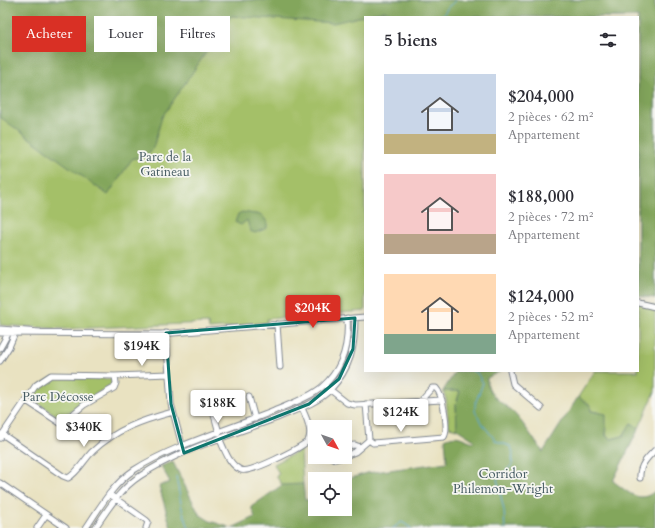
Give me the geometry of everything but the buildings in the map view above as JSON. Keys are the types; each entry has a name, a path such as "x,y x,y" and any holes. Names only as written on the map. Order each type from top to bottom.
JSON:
{"street":[{"path":"639,304 655,306"},
{"path":"0,333 166,334 364,317"},
{"path":"86,528 109,494 120,481 134,470 182,447 255,419 306,397 326,384 345,353 348,335 347,318"},
{"path":"95,528 115,498 140,476 184,453 302,408 317,400 330,390 344,372 352,353 355,335 355,318"},
{"path":"277,324 280,367"},
{"path":"0,329 12,332"},
{"path":"1,345 12,332"},
{"path":"0,361 9,347 12,332"},
{"path":"166,334 173,412 184,453"},
{"path":"510,372 514,384 541,408"},
{"path":"170,374 115,376 51,375 38,383 1,436 68,478 94,450 114,434 136,423 173,412"},
{"path":"26,400 62,423 84,405 114,388 116,383 115,376"},
{"path":"326,384 330,390 350,404 442,400"},
{"path":"369,440 376,444 442,438 446,433 442,400 438,390 434,388 430,390 420,401"},
{"path":"249,397 255,419"},
{"path":"366,404 369,440"},
{"path":"220,440 230,460 239,469 248,470 272,460 308,441 310,437 308,424 302,408"},
{"path":"213,411 219,433"},
{"path":"352,453 369,440"},
{"path":"352,445 355,444 360,447"},
{"path":"640,478 640,473 644,462 655,450"},
{"path":"0,483 66,528"},
{"path":"109,494 146,520 148,522 146,528"},
{"path":"37,528 46,514"}],"highlighted area":[{"path":"355,318 353,349 339,379 309,404 184,453 171,404 166,333"}],"green space":[{"name":"Parc de la Gatineau","path":"0,0 655,0 655,298 639,296 639,16 364,16 364,311 267,319 267,325 209,329 208,323 65,329 0,325"},
{"path":"0,0 655,0 655,298 639,296 639,16 399,16 385,11 333,23 231,16 230,17 230,16 165,16 165,52 206,52 162,117 153,148 147,155 132,159 108,195 0,117"},
{"path":"242,212 262,215 267,222 267,228 255,233 250,231 247,220 241,225 235,222 238,214"},
{"path":"639,303 655,306 655,392 639,428 631,423 623,436 611,439 606,436 607,429 599,412 591,411 590,405 578,397 594,372 639,372"},
{"name":"Corridor Philemon-Wright","path":"455,372 499,372 487,378 490,390 496,399 519,418 543,452 578,397 590,405 591,411 606,414 606,436 611,439 623,436 631,423 639,428 613,481 638,497 644,497 655,491 655,528 232,528 255,517 251,507 282,485 303,484 305,500 308,500 308,516 352,516 352,478 367,473 447,462 445,439 456,436 473,442 474,440 457,429 456,404 460,391 443,391"},
{"name":"Parc Décosse","path":"53,377 111,379 113,383 60,418 32,399 41,384"},
{"path":"443,391 460,391 456,404 457,429 449,427 446,399"},
{"path":"301,450 303,484 301,493 282,485 276,476 279,474 274,464"},
{"path":"173,462 199,514 210,521 232,528 171,528 159,486 170,482 161,466"}],"waterway":[{"path":"443,16 448,7 456,0"},
{"path":"474,372 477,373 483,383 475,404 475,411 480,421 496,441 510,446 513,452 512,465 497,479 504,510 505,528"},
{"path":"176,476 182,509 189,528"},
{"path":"393,528 402,522 411,528"}]}
